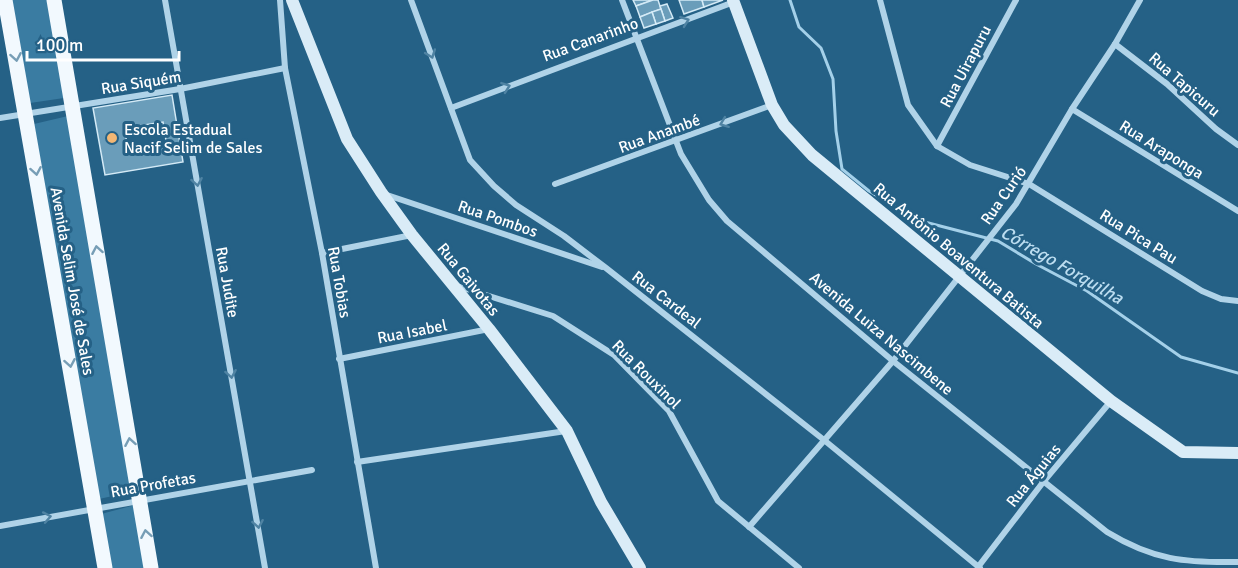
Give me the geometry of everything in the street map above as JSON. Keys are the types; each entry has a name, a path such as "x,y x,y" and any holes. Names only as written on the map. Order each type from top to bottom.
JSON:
{"main road":[{"name":"Avenida Selim José de Sales","path":"5,0 105,568"},
{"name":"Avenida Selim José de Sales","path":"54,0 151,568"}],"street":[{"name":"Rua Judite","path":"165,0 266,568"},
{"name":"Rua Tobias","path":"280,0 285,68 322,253 376,568"},
{"name":"Rua Gaivotas","path":"292,0 347,139 412,235 489,329 567,431 601,502 640,568"},
{"name":"Rua Cardeal","path":"411,0 470,159 494,186 516,205 564,236 606,268 824,440 979,567"},
{"name":"Avenida Luiza Nascimbene","path":"622,0 676,142 697,184 727,221 893,361 1107,532 1131,546 1160,556 1195,562 1238,562"},
{"path":"880,0 908,105 937,146"},
{"name":"Rua Uirapuru","path":"937,146 1016,0"},
{"name":"Rua Curió","path":"749,527 893,361 1001,223 1029,184 1072,109 1115,44 1140,0"},
{"name":"Rua Canarinho","path":"451,108 736,1"},
{"name":"Rua Antônio Boaventura Batista","path":"736,1 772,105 784,125 812,155 1111,401 1183,452 1238,453"},
{"name":"Rua Tapicuru","path":"1115,44 1167,84 1216,129 1238,145"},
{"name":"Rua Siquém","path":"0,118 180,89 285,68"},
{"name":"Rua Anambé","path":"555,184 676,142 772,105"},
{"name":"Rua Araponga","path":"1072,109 1238,212"},
{"name":"Rua Pica Pau","path":"937,146 970,165 1029,184 1202,291 1221,299 1238,301"},
{"name":"Rua Pombos","path":"381,192 606,268"},
{"path":"322,253 412,235"},
{"name":"Rua Rouxinol","path":"453,285 553,316 614,355 669,411 718,501 799,568"},
{"name":"Rua Isabel","path":"339,358 489,329"},
{"name":"Rua Águias","path":"979,567 1044,481 1111,401"},
{"path":"357,462 567,431"},
{"name":"Rua Profetas","path":"0,526 94,507 312,470"}],"shaded area":[{"path":"12,0 47,0 64,98 30,103"},
{"path":"68,116 131,492 99,499 34,124"},
{"path":"135,505 146,568 111,568 101,514"}],"building":[{"path":"633,0 653,0 636,6"},
{"path":"658,0 661,9 640,17 636,6"},
{"path":"679,0 702,0 704,7 684,14"},
{"path":"702,0 723,0 704,7"},
{"path":"667,4 673,18 665,21 660,6"},
{"path":"661,9 665,21 656,24 652,12"},
{"path":"652,12 656,24 644,28 640,17"},
{"name":"Escola Estadual Nacif Selim de Sales","path":"172,95 183,162 105,175 93,108","holes":["163,122 167,147 129,153 124,128"]}],"waterway":[{"name":"Córrego Forquilha","path":"790,0 799,27 821,48 833,79 836,131 842,169 869,191 917,220 998,241 1087,291 1181,357 1238,373"}],"place":[{"name":"Escola Estadual Nacif Selim de Sales","path":"112,138"}]}
